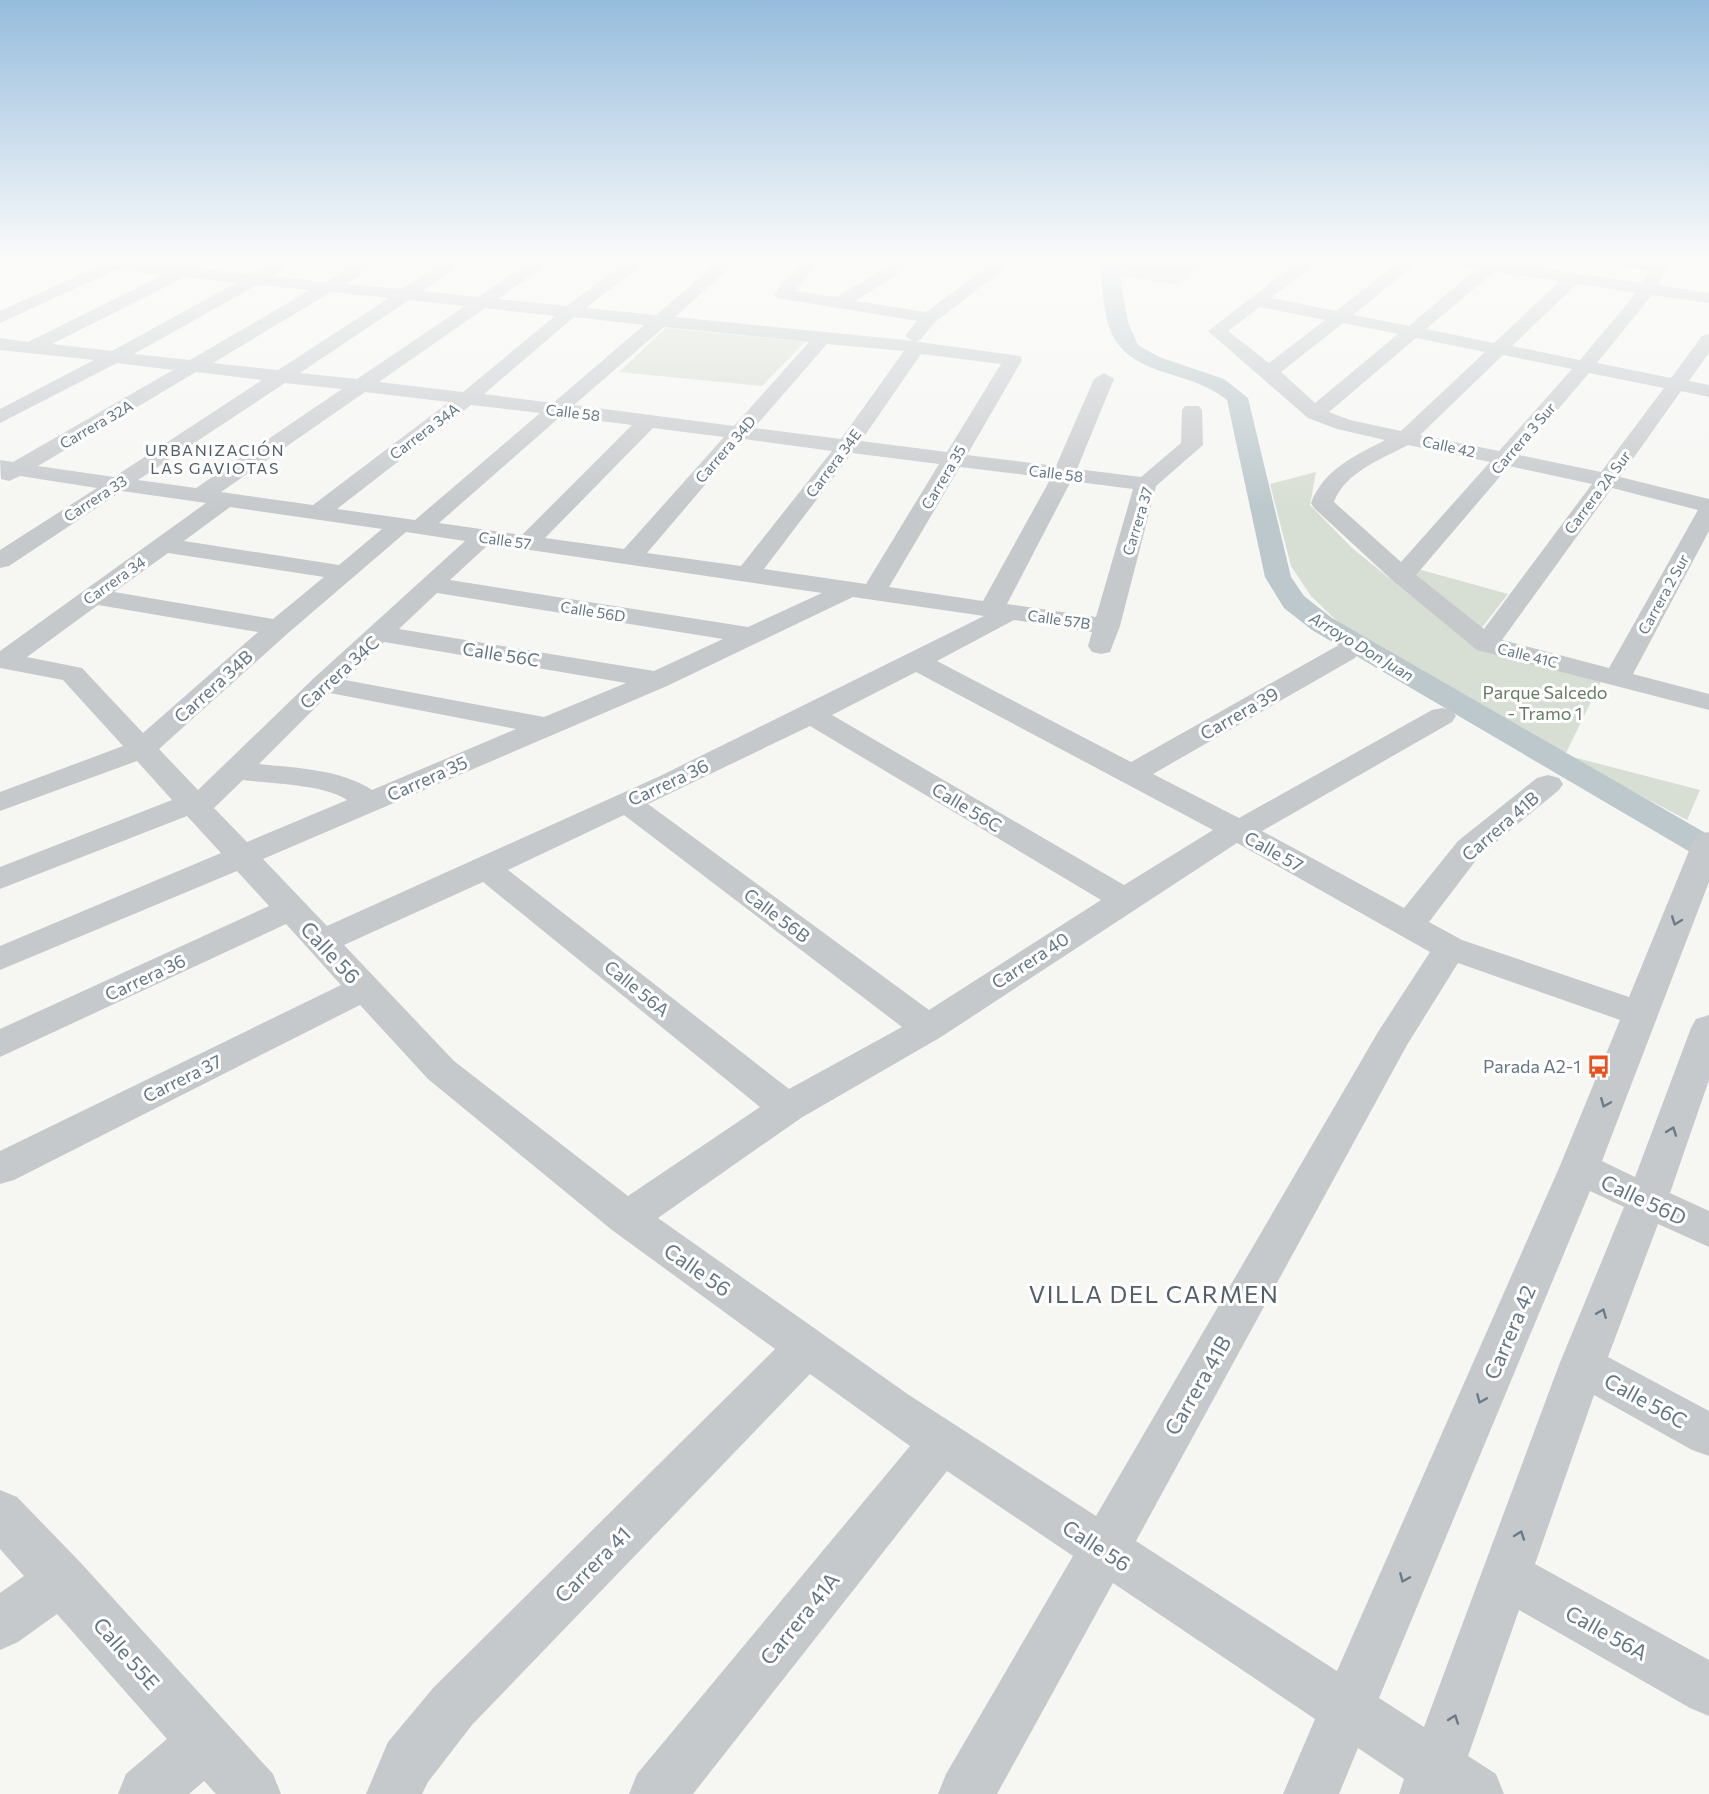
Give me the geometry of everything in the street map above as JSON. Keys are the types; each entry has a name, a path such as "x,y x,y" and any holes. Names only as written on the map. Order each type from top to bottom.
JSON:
{"street":[{"path":"0,364 44,342"},
{"path":"0,417 142,342"},
{"name":"Carrera 32A","path":"6,472 237,342"},
{"name":"Carrera 33","path":"0,561 332,342"},
{"name":"Carrera 34","path":"2,661 165,545 212,498 361,386 426,342"},
{"name":"Carrera 34A","path":"317,513 466,398 534,342"},
{"name":"Carrera 34B","path":"0,802 142,749 278,628 345,573 410,526 558,410 636,342"},
{"name":"Carrera 34D","path":"629,558 819,342"},
{"path":"851,342 910,347"},
{"name":"Carrera 34E","path":"747,575 847,446 913,342"},
{"name":"Calle 42","path":"1231,342 1269,372 1315,414 1344,425 1605,480 1709,506"},
{"path":"1269,372 1308,342"},
{"path":"1315,414 1401,342"},
{"path":"1462,342 1709,391"},
{"path":"1406,437 1507,342"},
{"name":"Carrera 3 Sur","path":"1402,576 1605,342"},
{"name":"Carrera 2A Sur","path":"1486,644 1605,480 1679,385 1708,342"},
{"name":"Calle 58","path":"0,344 466,398 1146,484"},
{"name":"Carrera 35","path":"0,959 243,858 862,591 953,460 1013,360 910,347"},
{"path":"1001,611 1104,380"},
{"name":"Carrera 37","path":"1103,637 1146,484 1192,445 1192,410"},
{"path":"527,543 648,421"},
{"name":"Calle 41C","path":"1406,437 1351,467 1327,490 1322,503 1402,576 1486,644 1709,702"},
{"name":"Calle 57","path":"6,472 117,484 1001,611"},
{"name":"Carrera 2 Sur","path":"1617,678 1709,510"},
{"name":"Carrera 34C","path":"0,879 194,805 236,770 324,684 381,634 483,537"},
{"path":"165,545 345,573"},
{"name":"Calle 56D","path":"432,585 754,636"},
{"path":"91,596 278,628"},
{"name":"Calle 57B","path":"1001,611 1103,637"},
{"name":"Carrera 36","path":"321,942 486,868 918,662 1001,611"},
{"name":"Calle 56C","path":"381,634 657,680"},
{"name":"Carrera 39","path":"1131,774 1346,652"},
{"name":"Calle 56","path":"2,661 72,674 441,1070 627,1218 941,1443 1347,1710 1447,1785"},
{"name":"Calle 57","path":"918,662 1239,831 1450,948 1640,1014"},
{"path":"324,684 546,726"},
{"name":"Calle 56C","path":"810,714 1123,899"},
{"name":"Carrera 40","path":"627,1218 787,1108 927,1028 1218,839 1239,831 1442,716"},
{"path":"236,770 315,780 351,789 370,802"},
{"name":"Carrera 41B","path":"1408,926 1469,848 1548,784"},
{"name":"Calle 56B","path":"626,802 927,1028"},
{"name":"Carrera 42","path":"1311,1794 1579,1168 1703,854"},
{"name":"Calle 56A","path":"486,868 787,1108"},
{"name":"Carrera 36","path":"0,1044 291,909"},
{"name":"Carrera 41B","path":"966,1794 1391,1041 1450,948"},
{"name":"Carrera 37","path":"0,1169 364,988"},
{"path":"1447,1785 1505,1574 1707,1038"},
{"name":"Calle 56D","path":"1579,1168 1709,1230"},
{"name":"Carrera 41","path":"394,1794 408,1762 453,1706 807,1347"},
{"name":"Calle 56C","path":"1582,1365 1709,1435"},
{"name":"Carrera 41A","path":"657,1794 941,1443"},
{"name":"Calle 55E","path":"0,1513 253,1794"},
{"name":"Calle 56A","path":"1505,1574 1709,1689"},
{"path":"0,1624 62,1580"},
{"path":"146,1794 205,1743"}],"green space":[{"path":"651,342 805,342 762,386 619,372"},
{"name":"Parque Salcedo - Tramo 1","path":"1316,472 1310,505 1352,548 1473,646 1601,681 1565,755 1700,790 1687,820 1564,755 1341,625 1311,596 1291,566 1270,484"},
{"path":"1418,569 1508,594 1480,630 1412,577"}],"waterway":[{"name":"Arroyo Don Juan","path":"1126,342 1137,354 1216,383 1237,398 1278,577 1294,602 1322,624 1709,849"}],"place":[{"name":"Parada A2-1","path":"1599,1066"}],"district":[{"name":"URBANIZACIÓN LAS GAVIOTAS","path":"215,458"},
{"name":"VILLA DEL CARMEN","path":"1154,1293"}]}
